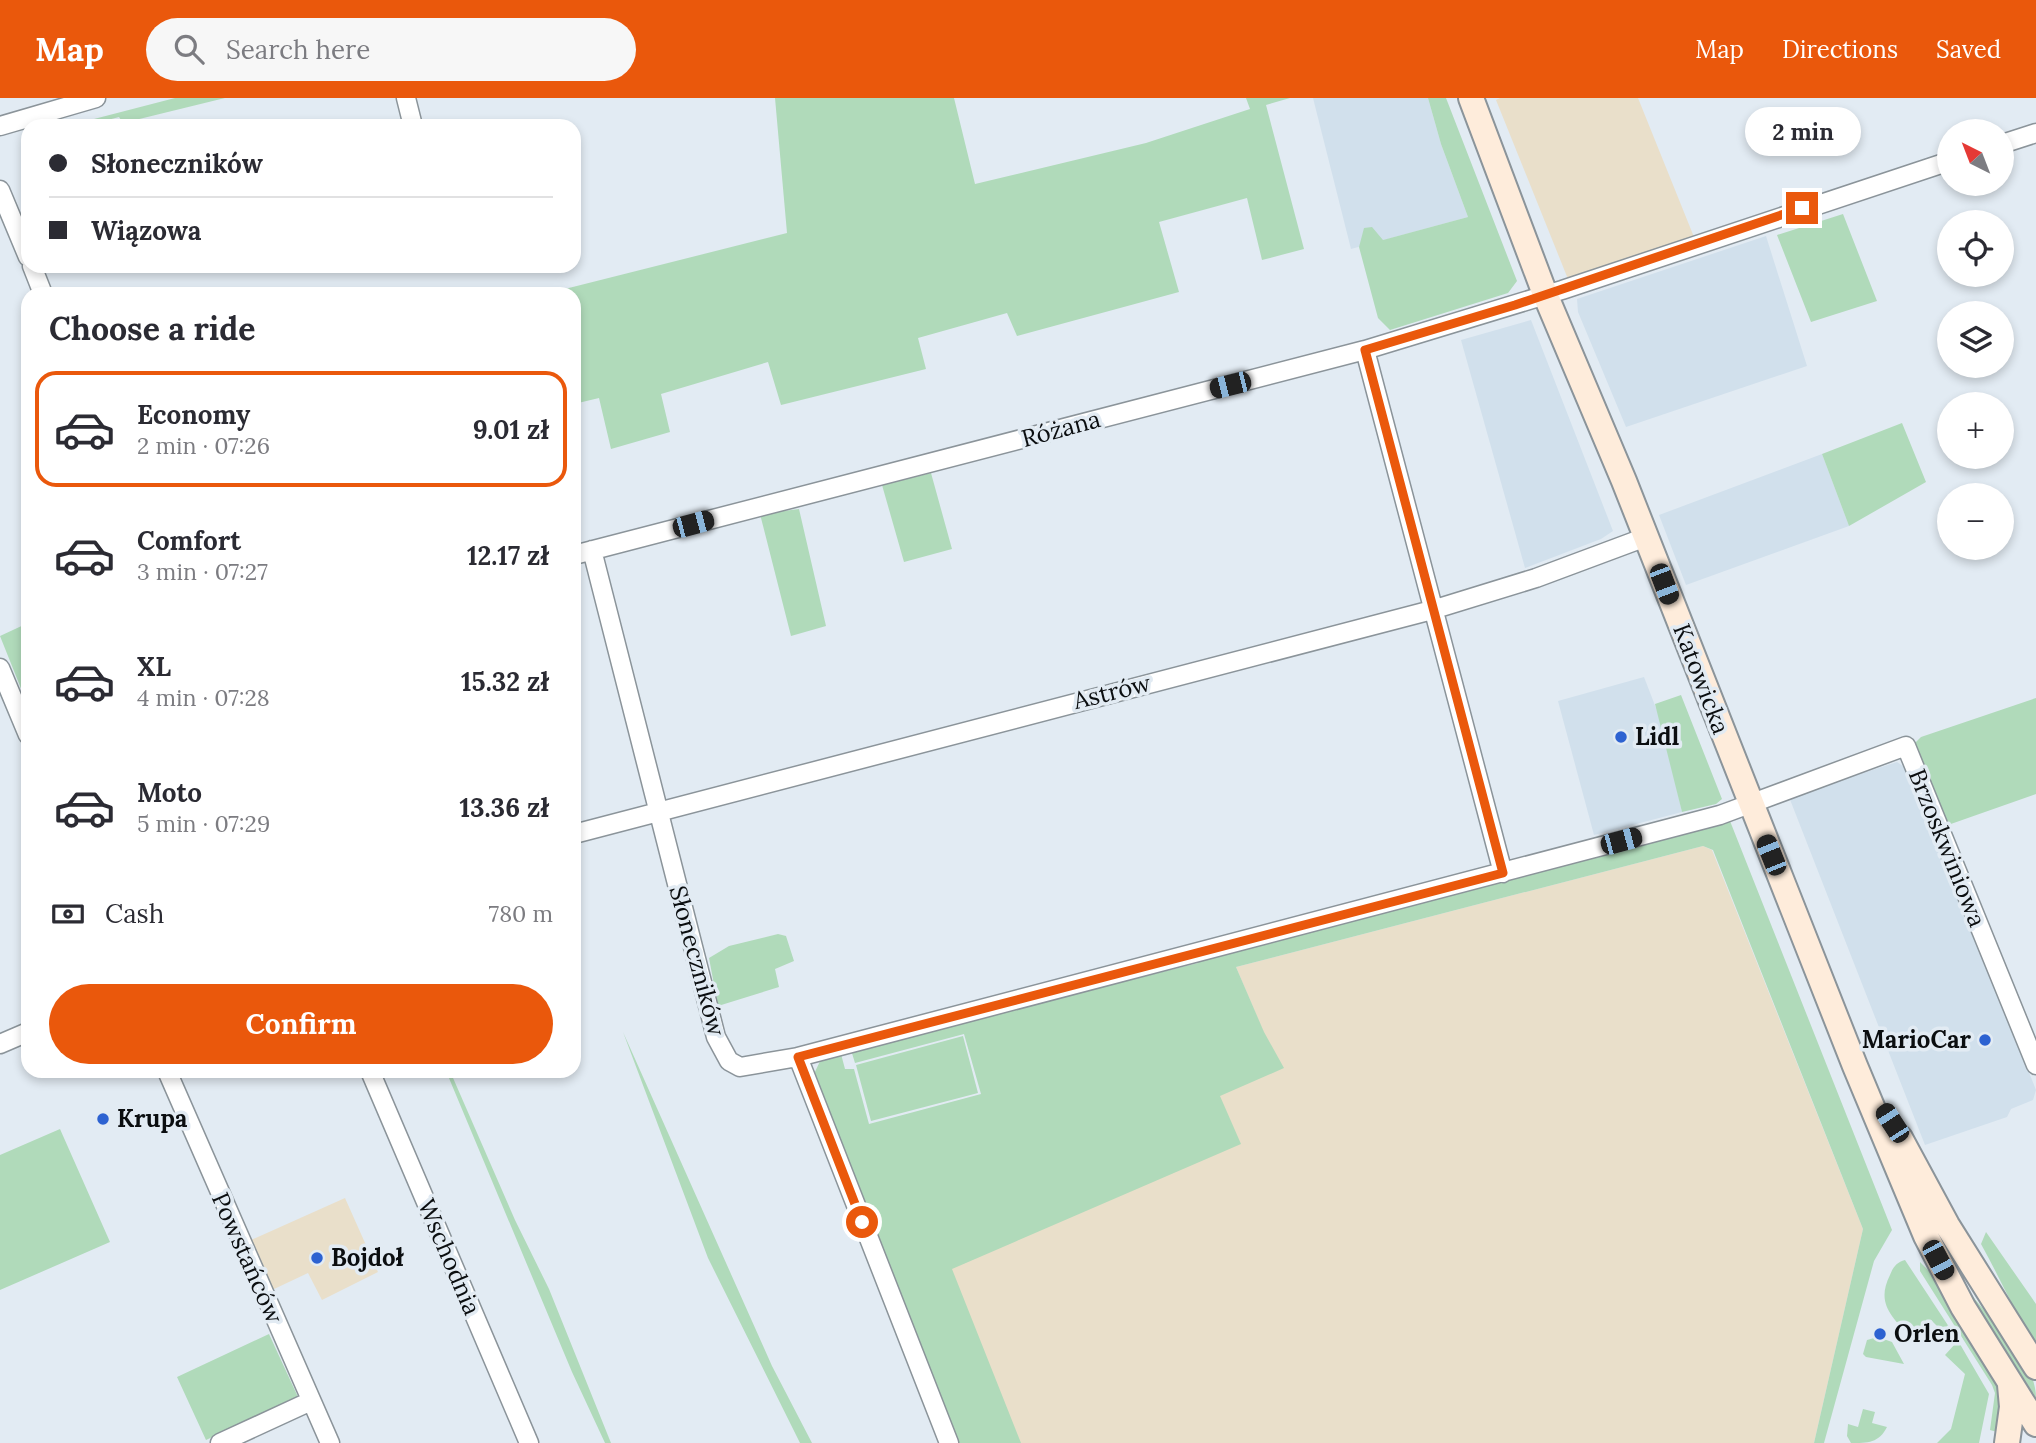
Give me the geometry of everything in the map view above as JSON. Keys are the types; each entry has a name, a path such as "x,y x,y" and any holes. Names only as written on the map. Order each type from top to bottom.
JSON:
{"main road":[{"name":"Katowicka","path":"1471,98 1545,294 1646,537 1750,804 1926,1236 1963,1307 2036,1424"},
{"name":"Katowicka","path":"1855,1066 1892,1123 1947,1225 2036,1367"},
{"path":"2007,1443 2012,1407 2009,1378"}],"street":[{"path":"24,119 96,98"},
{"path":"406,98 411,119"},
{"path":"0,126 21,120"},
{"path":"2014,140 2036,133"},
{"name":"Różana","path":"581,553 1365,350 1937,165"},
{"path":"0,190 21,240"},
{"path":"1365,350 1503,873"},
{"name":"Astrów","path":"581,832 1432,610 1536,578 1646,537"},
{"name":"Słoneczników","path":"592,550 721,1050 729,1061 740,1067 798,1057"},
{"path":"0,667 21,718"},
{"name":"Brzoskwiniowa","path":"1750,804 1906,746 2036,1065"},
{"path":"949,1443 798,1057 1503,873 1750,804"},
{"path":"0,1044 21,1035"},
{"name":"Powstańców","path":"170,1078 330,1443"},
{"name":"Wschodnia","path":"373,1078 529,1443"},
{"path":"220,1443 311,1401"}],"shaded area":[{"path":"1313,98 1428,98 1441,144 1468,217 1351,249"},
{"path":"1638,98 1694,237 1568,279 1496,100"},
{"path":"1766,236 1807,366 1626,427 1578,312 1577,299"},
{"path":"1531,320 1613,531 1601,539 1525,568 1461,340"},
{"path":"1822,454 1849,526 1686,585 1659,515"},
{"name":"Lidl","path":"1644,677 1661,721 1682,812 1594,835 1558,701"},
{"path":"1897,762 1910,771 2036,1090 2033,1100 2011,1109 2007,1117 1925,1145 1789,797"},
{"path":"1703,846 1712,850 1863,1229 1814,1443 975,1443 854,1133 1263,1031 1236,967"},
{"path":"345,1198 378,1272 322,1300 308,1273 272,1290 251,1240"}],"green space":[{"path":"175,98 225,98 139,119 94,119"},
{"path":"775,98 954,98 975,184 1146,143 1250,109 1246,98 1290,98 1266,105 1304,249 1262,260 1247,198 1159,222 1179,292 1017,336 1007,313 918,338 926,369 781,405 768,362 661,394 670,432 611,449 599,398 581,402 581,287 573,287 787,233"},
{"path":"1428,98 1446,98 1517,281 1508,293 1390,330 1378,318 1359,247 1364,228 1372,227 1383,240 1468,217 1441,144"},
{"path":"1843,214 1877,301 1811,322 1777,235"},
{"path":"1902,423 1926,482 1849,526 1822,454"},
{"path":"931,473 952,549 904,562 882,485"},
{"path":"799,509 826,626 791,636 760,514"},
{"path":"21,626 21,688 0,636"},
{"path":"1681,695 1722,799 1716,804 1682,812 1655,704"},
{"path":"2036,698 2036,794 1948,825 1913,745 1921,737"},
{"path":"1730,821 1892,1230 1874,1261 1824,1443 1814,1443 1863,1229 1713,850 1703,846 1236,967 1264,1032 1284,1068 1220,1096 1241,1144 952,1269 1021,1443 957,1443 813,1076 822,1057 841,1054 845,1069 854,1069 869,1124 981,1094 964,1034 855,1063 851,1050 1198,963 1196,960"},
{"path":"778,934 786,936 794,961 775,969 779,987 718,1006 709,958 729,946"},
{"path":"623,1032 772,1366 812,1443 800,1443 708,1258"},
{"path":"963,1036 978,1093 871,1121 856,1065"},
{"path":"449,1078 453,1078 515,1220 549,1289 611,1443 605,1443 572,1372"},
{"path":"60,1129 110,1242 0,1290 0,1155"},
{"path":"1986,1232 2036,1304 2036,1346 1981,1244"},
{"path":"1948,1257 1971,1294 2021,1356 2034,1384 2036,1398 1969,1293"},
{"path":"1905,1260 1989,1394 1979,1443 1937,1443 1951,1429 1965,1374 1945,1355 1955,1344 1931,1320 1914,1337 1910,1337 1888,1309 1885,1301 1886,1285 1894,1267"},
{"path":"1920,1262 1934,1276 1997,1384 2002,1395 2004,1434 1990,1430 1995,1393 1992,1385 1920,1271"},
{"path":"269,1334 298,1397 206,1440 177,1377"},
{"path":"1878,1337 1892,1342 1904,1364 1866,1357 1863,1354 1867,1340"},
{"path":"1863,1409 1875,1412 1872,1423 1887,1427 1872,1441 1851,1443 1847,1436 1848,1424 1858,1427"}],"place":[{"name":"Lidl","path":"1621,737"},
{"name":"MarioCar","path":"1985,1040"},
{"name":"Krupa","path":"103,1119"},
{"name":"Bojdoł","path":"317,1258"},
{"name":"Orlen","path":"1880,1334"}],"route":[{"path":"862,1222 798,1057 1503,873 1365,350 1562,290 1802,208"}]}
